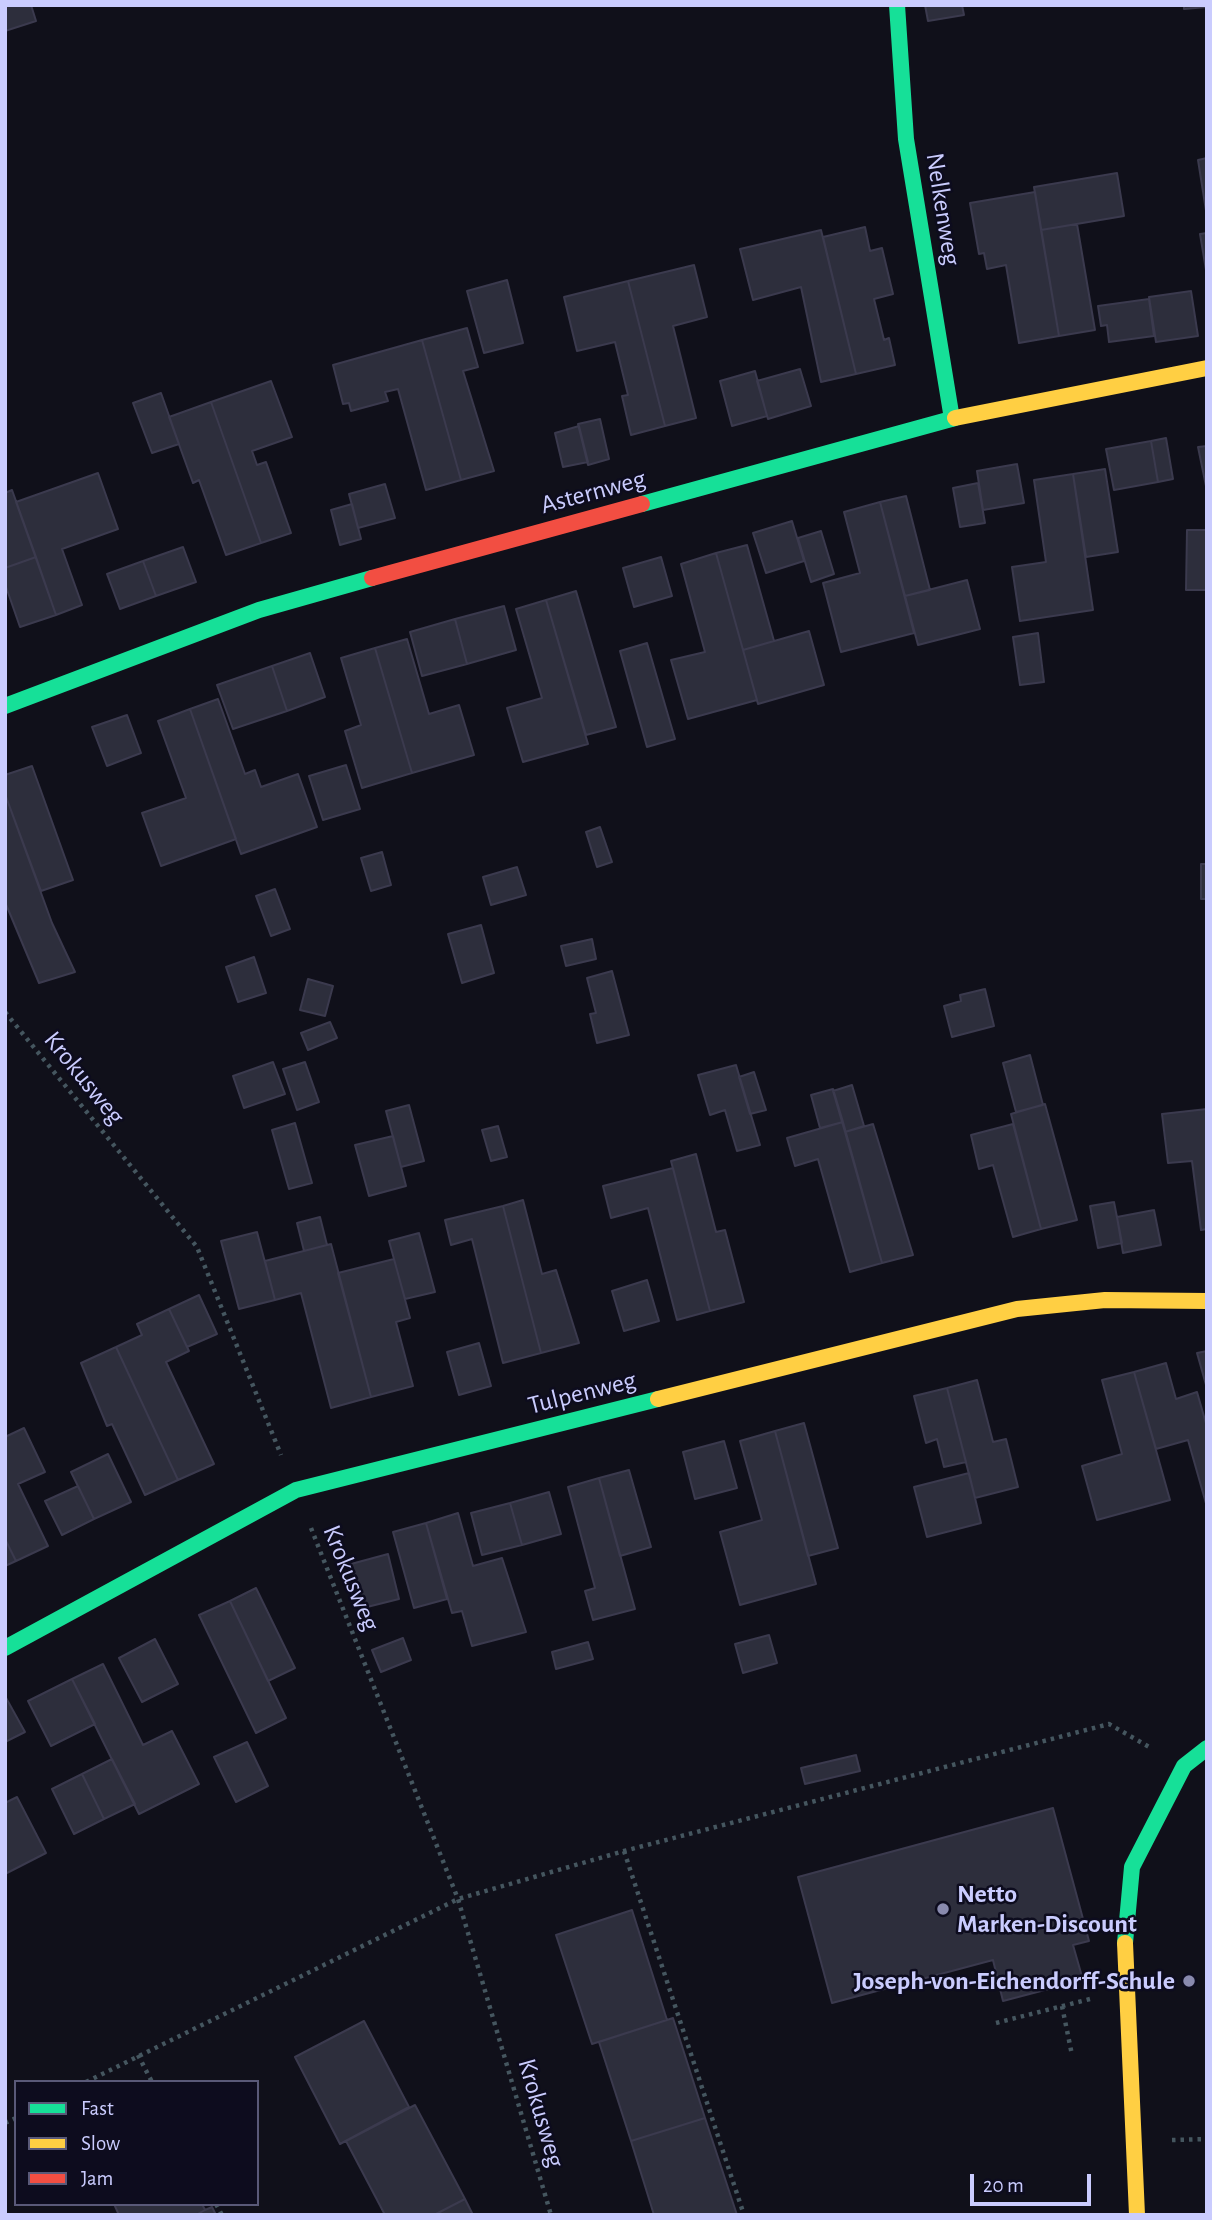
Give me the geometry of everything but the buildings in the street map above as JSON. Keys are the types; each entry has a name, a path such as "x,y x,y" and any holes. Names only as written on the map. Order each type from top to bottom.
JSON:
{"street":[{"name":"Nelkenweg","path":"897,5 906,139 952,419"},
{"name":"Asternweg","path":"5,706 259,610 952,419 1207,368"},
{"name":"Tulpenweg","path":"5,1648 296,1490 1017,1309 1105,1300 1207,1301"},
{"path":"1138,2215 1125,1938 1132,1867 1184,1766 1207,1748"}],"path":[{"name":"Krokusweg","path":"5,1012 197,1247 458,1899 551,2215"},
{"path":"90,2080 458,1899 624,1851 1108,1724 1184,1766"},
{"path":"624,1851 744,2215"},
{"path":"996,2023 1091,1998"},
{"path":"1062,2006 1072,2056"},
{"path":"138,2056 151,2080"}],"traffic: fast":[{"path":"897,5 906,139 952,419"},
{"path":"642,504 955,418"},
{"path":"5,706 259,610 372,578"},
{"path":"5,1648 296,1490 658,1399"},
{"path":"1125,1943 1132,1867 1184,1766 1207,1748"}],"traffic: slow":[{"path":"955,418 1207,368"},
{"path":"658,1399 1017,1309 1105,1300 1207,1301"},
{"path":"1125,1943 1137,2215"}],"traffic: jam":[{"path":"372,578 642,504"}],"place":[{"name":"Netto Marken-Discount","path":"943,1909"},
{"name":"Joseph-von-Eichendorff-Schule","path":"1189,1981"}]}
